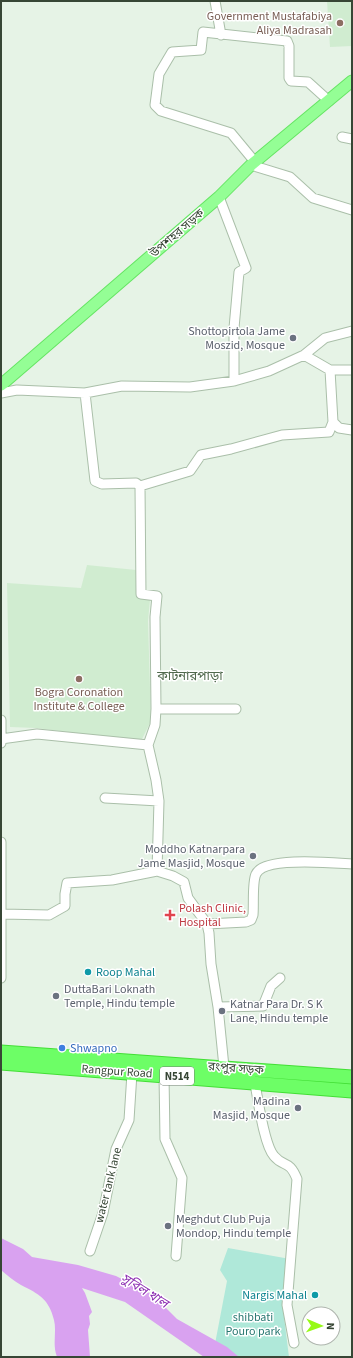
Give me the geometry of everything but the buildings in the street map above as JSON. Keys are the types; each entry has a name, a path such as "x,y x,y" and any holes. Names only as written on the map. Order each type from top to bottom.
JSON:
{"highway":[{"name":"রংপুর সড়ক","path":"1,1052 352,1077"},
{"name":"Rangpur Road","path":"1,1063 352,1091"}],"main road":[{"name":"উপশহর সড়ক","path":"1,385 219,197 253,164 352,81"}],"street":[{"path":"215,1 221,35"},
{"path":"329,101 308,82 292,81 289,78 289,46 287,41 203,32 201,50 172,52 159,74 155,105 161,111 231,132 253,164 290,177 314,198 352,210"},
{"path":"342,137 352,139"},
{"path":"219,197 246,268 239,272 234,328 234,381"},
{"path":"1,393 17,390 85,393 122,386 190,387 234,381 269,371 304,354 325,338 352,331"},
{"path":"304,354 330,370 352,370"},
{"path":"85,393 95,481 102,484 136,483 140,486 190,471 201,455 282,435 329,432 333,422 330,370"},
{"path":"333,422 339,428 352,430"},
{"path":"140,486 141,594 157,596 155,617 156,709 154,725 148,745 159,801 157,871"},
{"path":"156,709 236,709"},
{"path":"1,720 1,743"},
{"path":"1,739 37,734 148,745"},
{"path":"105,798 159,801"},
{"path":"1,842 1,978"},
{"path":"207,924 246,922 251,920 253,915 255,875 260,869 288,861 352,864"},
{"path":"2,914 49,915 65,906 67,884 112,880 157,871 173,876 184,882 188,898 207,924 209,933 211,964 218,1007 224,1067"},
{"path":"218,1007 263,1006 271,986 280,978"},
{"name":"water tank lane","path":"90,1251 103,1214 116,1149 129,1120 132,1073"},
{"path":"164,1075 165,1139 182,1178 176,1256"},
{"path":"255,1084 267,1140 271,1151 274,1156 292,1168 296,1179 287,1305 294,1343"}],"shaded area":[{"name":"Government Mustafabiya Aliya Madrasah","path":"327,1 352,1 352,46 330,47"},
{"name":"Bogra Coronation Institute & College","path":"87,565 136,570 139,597 150,600 148,621 151,721 141,741 36,728 10,727 7,583 81,588"},
{"path":"1,1238 23,1249 32,1257 78,1265 116,1276 153,1295 177,1319 227,1347 239,1357 204,1357 125,1302 82,1288 92,1312 89,1316 90,1324 88,1330 90,1357 57,1357 55,1347 55,1325 52,1313 46,1302 38,1294 18,1283 1,1270"}],"green space":[{"name":"shibbati Pouro park","path":"228,1248 290,1259 284,1317 289,1357 226,1357 214,1349 227,1281 220,1270"}],"place":[{"name":"Government Mustafabiya Aliya Madrasah","path":"340,23"},
{"name":"Shottopirtola Jame Moszid, Mosque","path":"293,338"},
{"name":"Bogra Coronation Institute & College","path":"79,679"},
{"name":"Moddho Katnarpara Jame Masjid, Mosque","path":"253,856"},
{"name":"Polash Clinic, Hospital","path":"170,915"},
{"name":"Roop Mahal","path":"88,972"},
{"name":"DuttaBari Loknath Temple, Hindu temple","path":"56,996"},
{"name":"Katnar Para Dr. S K Lane, Hindu temple","path":"222,1011"},
{"name":"Shwapno","path":"62,1048"},
{"name":"Madina Masjid, Mosque","path":"298,1108"},
{"name":"Meghdut Club Puja Mondop, Hindu temple","path":"168,1226"},
{"name":"Nargis Mahal","path":"315,1295"}],"district":[{"name":"কাটনারপাড়া","path":"190,675"}],"water label":[{"name":"সুবিল খাল","path":"145,1290"}]}
